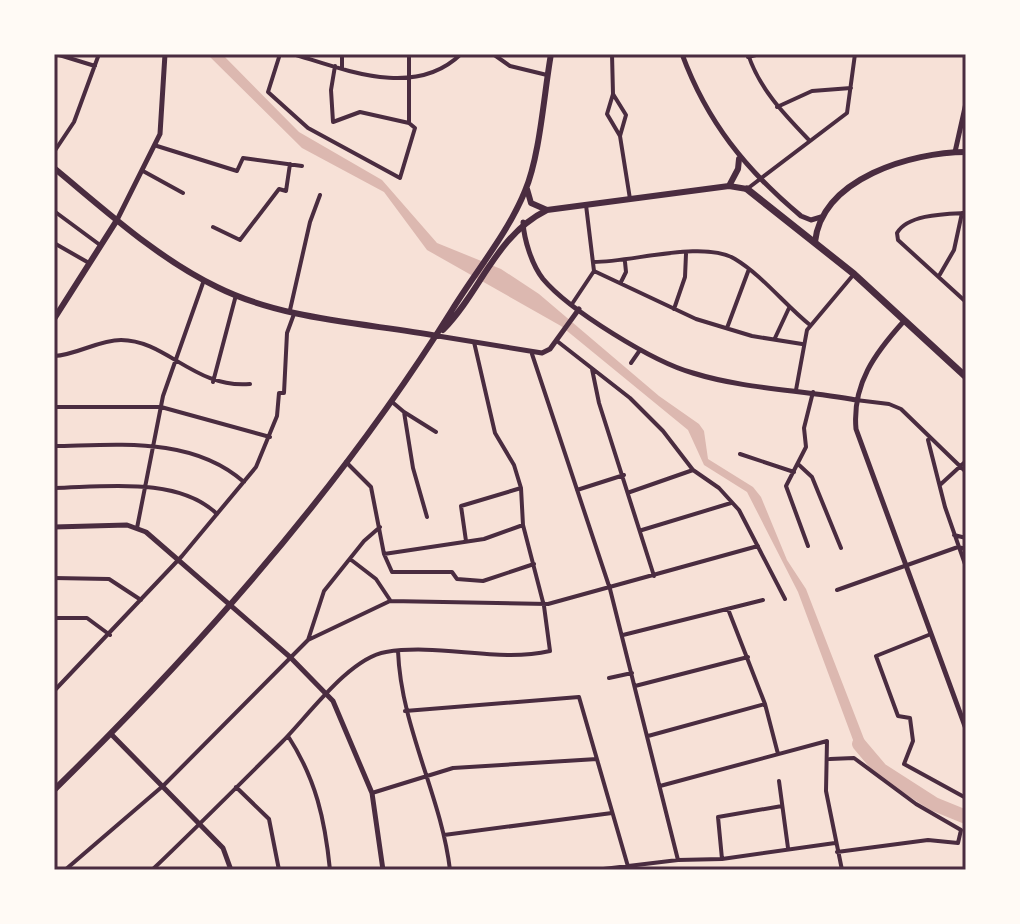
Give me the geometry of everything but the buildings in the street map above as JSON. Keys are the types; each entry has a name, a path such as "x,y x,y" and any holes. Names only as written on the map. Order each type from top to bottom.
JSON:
{"main road":[{"path":"54,790 111,734 228,604 346,462 473,285 527,187 551,54"},
{"path":"815,242 821,217 834,201 867,177 899,162 966,152"},
{"path":"729,186 738,169 739,159"},
{"path":"54,168 117,220 204,280 236,295 292,311 438,336"},
{"path":"491,256 523,222 547,210 729,186 747,189 815,242 851,278 965,375"},
{"path":"527,187 531,203 547,210"},
{"path":"54,319 117,220"}],"street":[{"path":"56,54 95,66"},
{"path":"54,152 74,122 99,54"},
{"path":"117,220 157,146 165,54"},
{"path":"280,54 268,92 308,128 400,178 415,128 409,123 360,112 333,122 331,90 335,66"},
{"path":"293,54 342,68 411,79 441,69 461,54"},
{"path":"342,54 342,68"},
{"path":"409,54 409,123"},
{"path":"493,54 510,66 547,75"},
{"path":"612,54 613,94 607,114 620,136 630,199"},
{"path":"682,54 701,100 739,159 760,182 805,219 821,217"},
{"path":"760,54 748,56 777,107 808,139"},
{"path":"747,189 760,182 808,139 847,113 855,54"},
{"path":"777,107 812,91 851,88"},
{"path":"613,94 622,103 626,115 620,136"},
{"path":"955,152 966,103"},
{"path":"157,146 238,171 241,158 302,166"},
{"path":"213,227 240,240 279,189 286,191 290,164"},
{"path":"143,171 183,193"},
{"path":"54,691 179,559 256,467 270,437 279,393 284,393 287,333 310,222 320,195"},
{"path":"572,304 594,271 586,205"},
{"path":"54,211 102,247"},
{"path":"939,276 954,250 964,213 907,224 897,233 898,240 966,302"},
{"path":"523,222 532,260 541,276 577,312 689,372 796,386 813,392 889,404 901,409 966,472"},
{"path":"54,243 91,264"},
{"path":"594,262 625,262 714,251 749,269 810,325"},
{"path":"674,309 685,277 686,253"},
{"path":"620,282 626,272 625,262"},
{"path":"727,328 749,269"},
{"path":"594,271 674,309 727,328 802,344"},
{"path":"796,386 802,344 810,325 851,278"},
{"path":"137,528 161,407 174,361 204,280"},
{"path":"213,382 236,295"},
{"path":"775,338 789,308"},
{"path":"438,336 532,354 546,352 577,312"},
{"path":"904,321 868,365 856,400 856,429 966,729"},
{"path":"54,356 122,340 174,361 213,382 230,386 250,384"},
{"path":"557,341 630,398 663,431 693,470 733,502 785,599"},
{"path":"152,870 288,736 326,694 358,666 379,654 398,651 547,652 551,647 523,525 521,488 514,465 495,433 474,342"},
{"path":"631,363 642,348"},
{"path":"532,354 610,589 678,860"},
{"path":"592,369 599,403 630,492 654,576"},
{"path":"808,546 786,488 806,447 804,428 813,392"},
{"path":"391,401 436,432"},
{"path":"54,407 161,407 270,437"},
{"path":"404,412 413,468 427,517"},
{"path":"928,438 954,535 966,567"},
{"path":"54,446 152,446 196,453 229,469 244,482"},
{"path":"740,454 794,472"},
{"path":"941,484 966,461"},
{"path":"346,462 371,487 384,554 392,572 452,572 457,579 474,582 534,564"},
{"path":"798,464 812,477 841,548"},
{"path":"630,492 693,470"},
{"path":"577,490 624,475"},
{"path":"54,488 145,487 195,499 217,514"},
{"path":"466,542 461,506 521,488"},
{"path":"642,530 733,502"},
{"path":"54,527 117,525 137,528 179,559 290,657 326,694 341,714 372,793 383,870"},
{"path":"384,554 466,542 523,525"},
{"path":"308,640 321,596 380,527"},
{"path":"954,535 966,538"},
{"path":"65,870 164,785 308,640 390,601 543,602 610,589 758,546"},
{"path":"837,590 958,547 966,549"},
{"path":"350,559 376,579 390,601"},
{"path":"54,578 109,579 141,600"},
{"path":"623,635 763,600"},
{"path":"728,609 765,704 778,754"},
{"path":"54,618 87,618 110,635"},
{"path":"932,634 876,656 897,714 910,718 913,741 904,764 966,798"},
{"path":"398,651 405,711 444,835 450,870"},
{"path":"635,686 748,657"},
{"path":"609,678 632,673"},
{"path":"405,711 581,699 628,867"},
{"path":"648,736 765,704"},
{"path":"111,734 223,848 231,870"},
{"path":"288,736 308,766 319,797 330,870"},
{"path":"660,786 827,741 830,759 825,782 842,870"},
{"path":"830,759 854,758 916,804 963,830 958,843 928,840 837,852"},
{"path":"372,793 453,768 597,759"},
{"path":"779,781 788,848"},
{"path":"236,787 269,819 279,870"},
{"path":"722,859 718,817 782,806"},
{"path":"444,835 612,813"},
{"path":"595,870 678,860 722,859 835,843"}],"shaded area":[{"path":"207,54 222,54 299,132 382,180 437,243 501,269 539,294 659,396 699,424 704,431 708,459 753,487 761,497 787,560 806,589 871,757 869,759 856,748 798,592 747,492 704,465 688,430 561,326 427,250 384,192 302,148"}],"waterway":[{"path":"859,744 881,770 934,804 966,817"}]}
